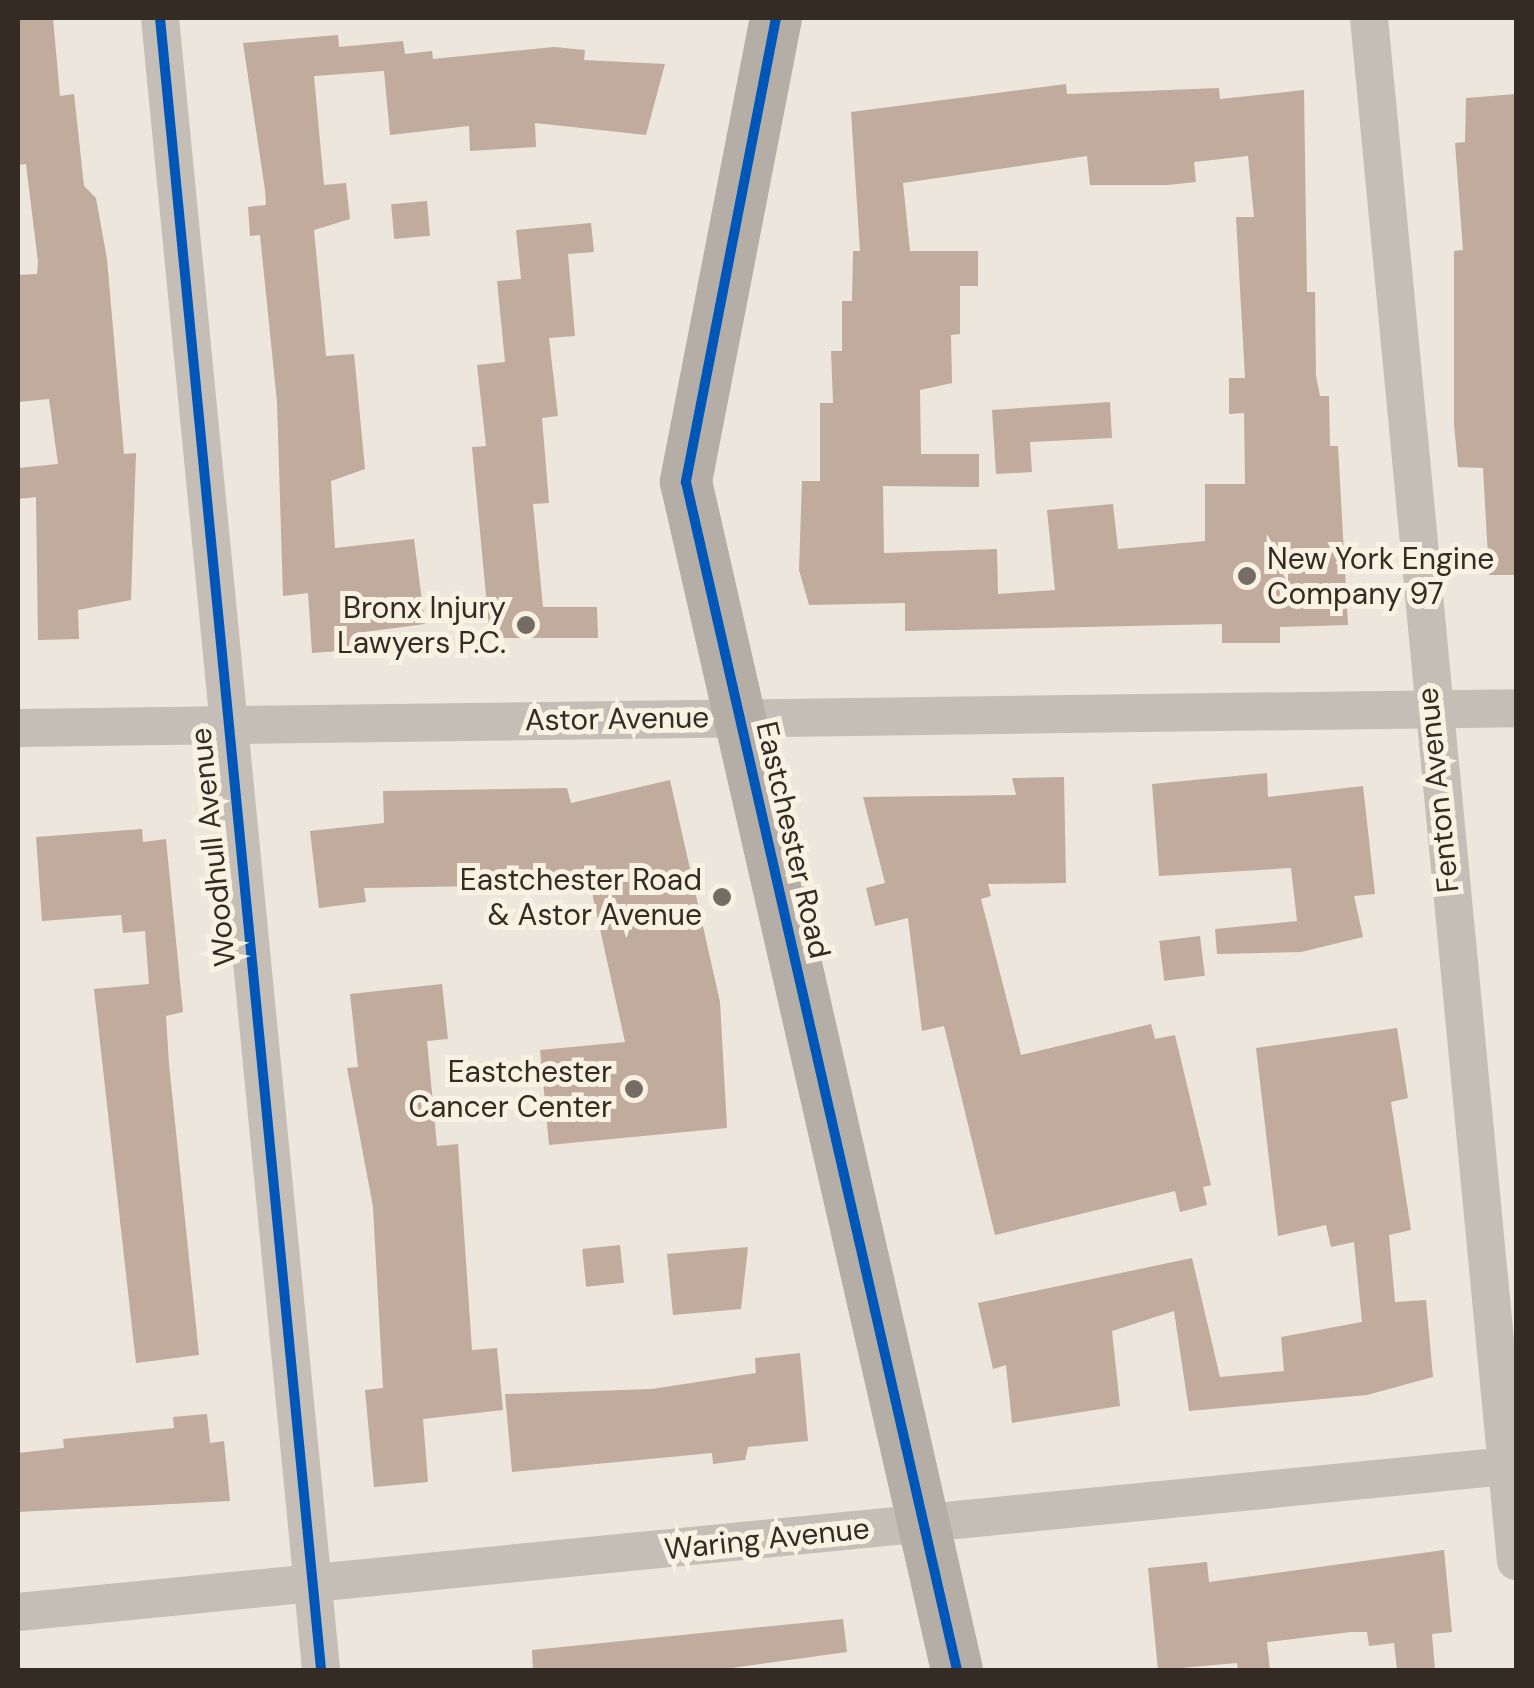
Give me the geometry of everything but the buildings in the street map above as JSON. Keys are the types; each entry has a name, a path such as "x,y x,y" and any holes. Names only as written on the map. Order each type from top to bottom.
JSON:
{"main road":[{"name":"Eastchester Road","path":"776,18 686,482 958,1670"}],"street":[{"name":"Woodhull Avenue","path":"160,18 321,1670"},
{"name":"Fenton Avenue","path":"1369,18 1430,710 1512,1466 1516,1561"},
{"name":"Astor Avenue","path":"18,728 1516,708"},
{"name":"Waring Avenue","path":"18,1612 1512,1466"}],"cycle path":[{"path":"160,18 321,1670"},
{"path":"776,18 686,482 957,1670"}],"place":[{"name":"New York Engine Company 97","path":"1247,576"},
{"name":"Bronx Injury Lawyers P.C.","path":"526,625"},
{"name":"Eastchester Road & Astor Avenue","path":"722,897"},
{"name":"Eastchester Cancer Center","path":"634,1089"}]}
